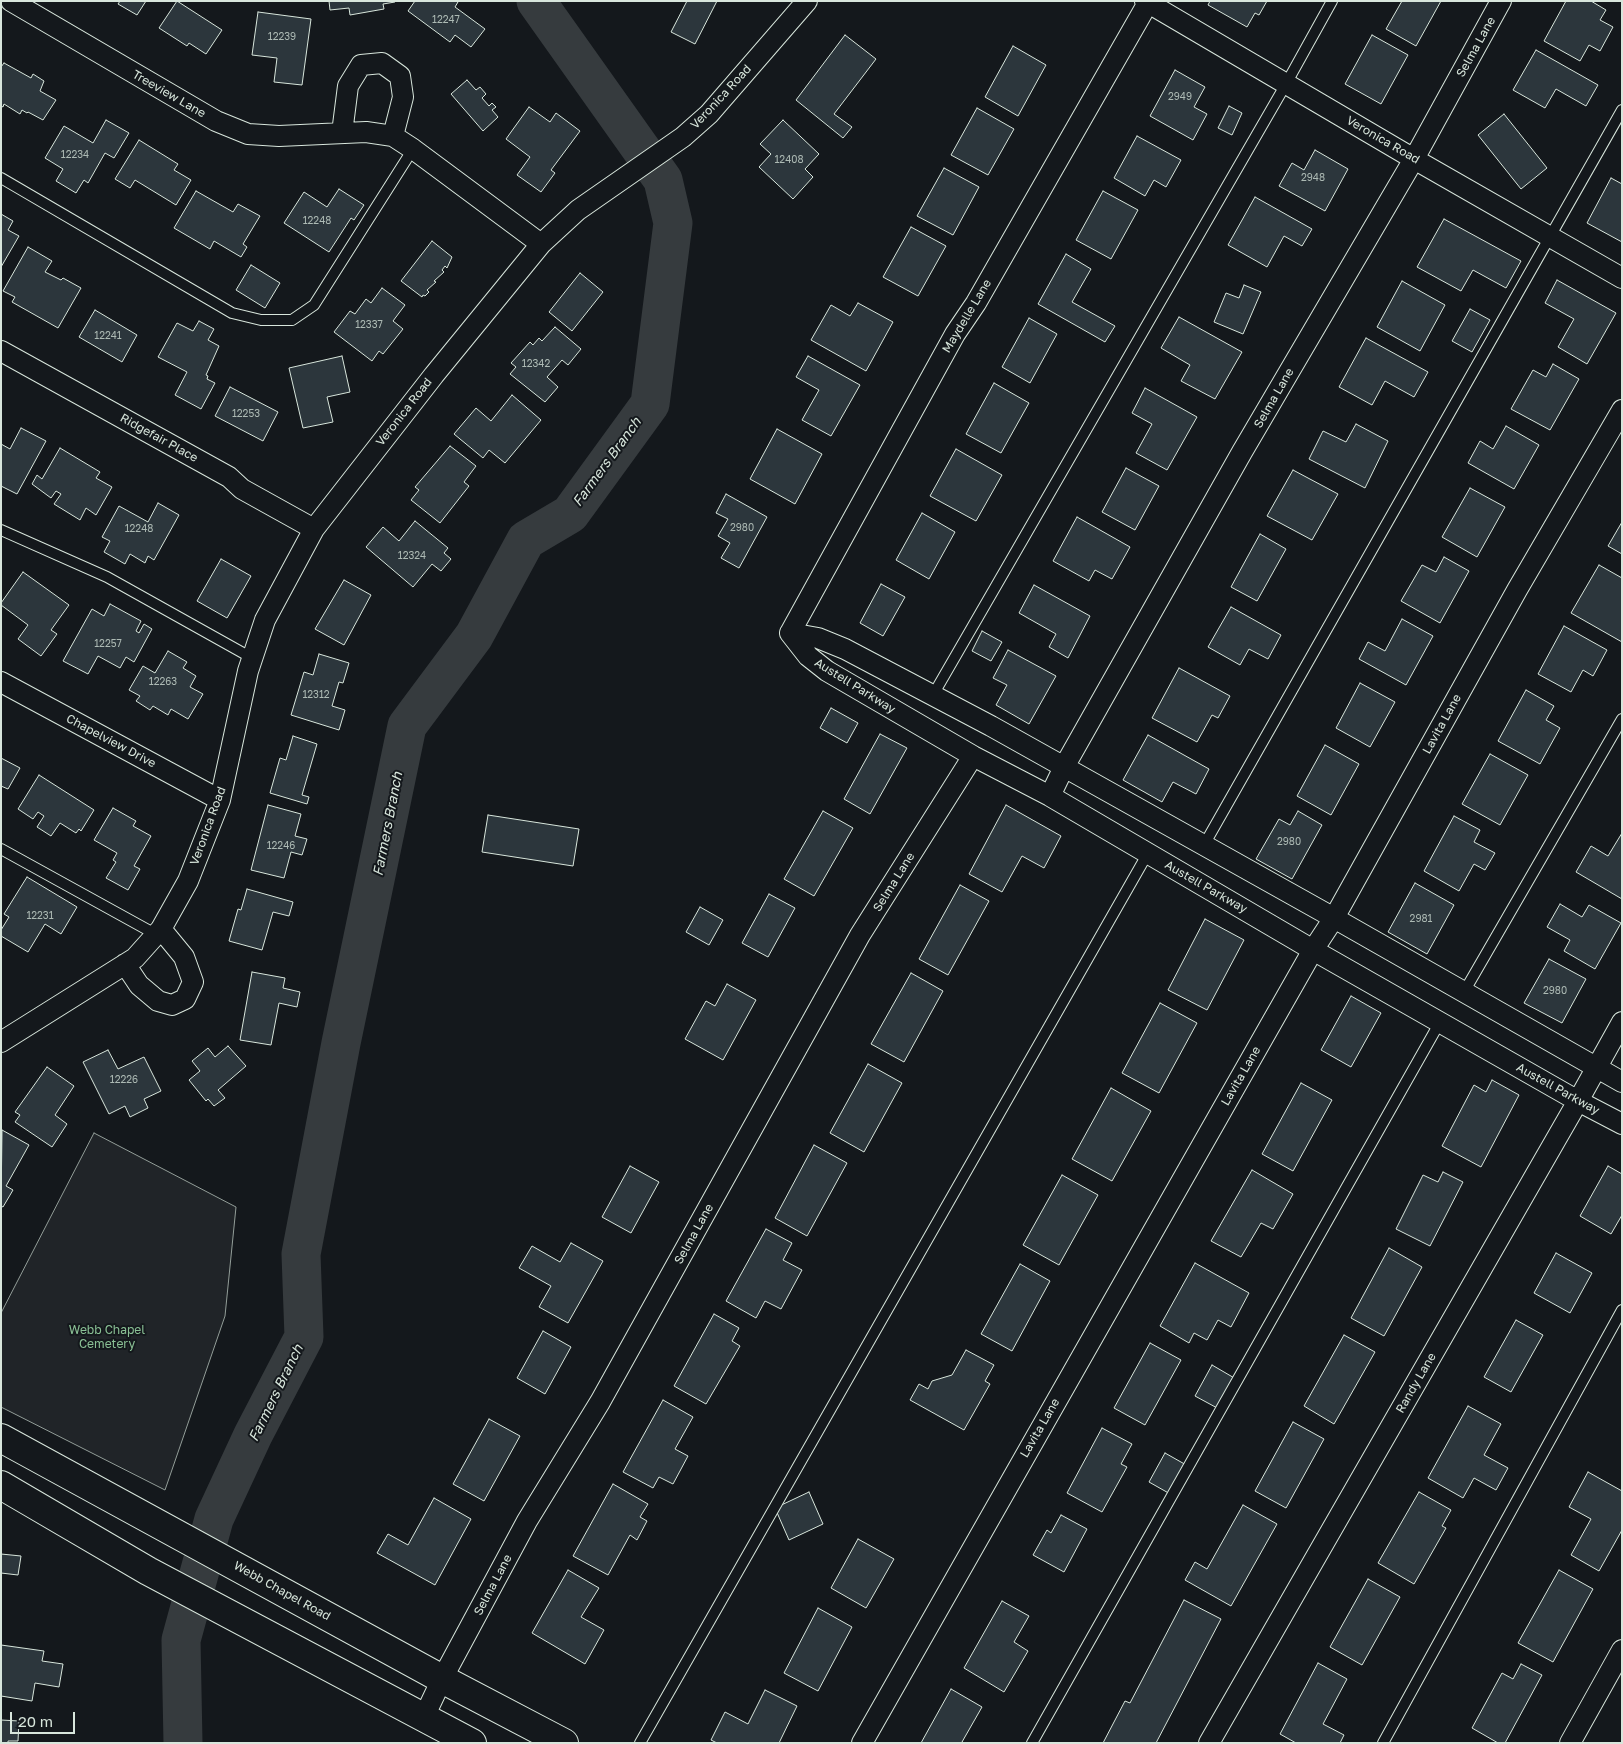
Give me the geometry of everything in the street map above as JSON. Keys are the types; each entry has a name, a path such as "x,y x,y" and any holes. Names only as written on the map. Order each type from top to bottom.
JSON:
{"main road":[{"name":"Webb Chapel Road","path":"1,1438 442,1679 564,1743"},
{"path":"1,1485 148,1571 472,1743"}],"street":[{"name":"Treeview Lane","path":"11,1 216,121 248,134 279,136 366,132 393,136 541,244"},
{"name":"Veronica Road","path":"1,1042 134,958 159,932 188,881 220,800 248,671 265,620 314,529 434,375 541,244 578,210 683,138 708,114 807,1"},
{"name":"Selma Lane","path":"1050,796 1064,767 1242,452 1414,159 1501,1"},
{"name":"Veronica Road","path":"1147,2 1414,159 1622,278"},
{"name":"Maydelle Lane","path":"790,633 955,334 981,295 1147,2"},
{"path":"342,133 348,86 360,65 382,63 400,76 403,97 393,136"},
{"name":"Ridgefair Place","path":"1,351 229,477 242,489 314,529"},
{"name":"Lavita Lane","path":"862,1743 1313,950 1334,918 1517,590 1622,410"},
{"name":"Austell Parkway","path":"790,633 818,638 845,648 933,695 1334,918 1622,1082"},
{"name":"Austell Parkway","path":"790,633 808,656 827,671 973,756 1050,796 1578,1102 1622,1124"},
{"name":"Chapelview Drive","path":"1,682 220,800"},
{"name":"Selma Lane","path":"424,1717 442,1679 527,1521 600,1402 860,936 973,756"},
{"path":"125,964 139,985 158,1001 172,1005 185,999 192,982 184,957 159,932"},
{"name":"Randy Lane","path":"1209,1743 1578,1102 1622,1022"},
{"path":"1570,1743 1622,1650"}],"lane":[{"path":"933,695 1332,1"},
{"path":"1204,845 1622,110"},
{"path":"1,178 232,313 261,320 292,320 314,305 413,149"},
{"path":"1,530 107,578 252,658"},
{"path":"1464,992 1622,719"},
{"path":"1,849 159,932"},
{"path":"640,1743 1148,853"},
{"path":"1032,1743 1440,1022"},
{"path":"1384,1743 1622,1310"}],"green space":[{"name":"Webb Chapel Cemetery","path":"94,1133 236,1207 225,1316 165,1490 1,1407 1,1313"}],"building":[{"path":"120,1 146,1 137,15 118,4"},
{"path":"177,1 222,30 206,54 189,43 187,46 159,28"},
{"path":"329,1 395,2 383,4 384,9 350,15 349,8 330,10"},
{"path":"415,1 456,1 458,2 455,7 485,29 471,47 455,35 450,42 408,11"},
{"path":"687,1 717,1 695,44 671,32"},
{"path":"1210,1 1267,1 1259,15 1255,13 1247,27 1208,5"},
{"path":"1402,1 1441,1 1416,46 1386,29"},
{"path":"1566,1 1591,1 1606,10 1600,20 1613,27 1600,51 1589,45 1580,61 1544,41"},
{"path":"258,12 311,19 302,85 274,82 277,58 252,55"},
{"path":"845,35 876,59 834,114 852,127 843,138 796,100"},
{"path":"1372,35 1408,55 1381,104 1345,84"},
{"path":"1013,46 1046,65 1018,116 985,97"},
{"path":"1536,50 1598,85 1586,106 1556,89 1545,108 1513,90"},
{"path":"4,63 31,78 33,74 44,81 40,91 56,100 43,120 22,110 20,114 4,104 3,107 1,106 1,67"},
{"path":"1175,70 1205,87 1194,107 1207,114 1193,140 1150,116"},
{"path":"467,80 476,90 480,87 486,94 482,98 489,106 492,103 496,107 492,110 498,117 483,131 451,94"},
{"path":"1229,106 1242,113 1232,135 1218,128"},
{"path":"529,107 550,122 556,113 580,131 551,170 555,173 541,192 517,175 530,157 506,139"},
{"path":"977,108 1014,129 988,175 951,155"},
{"path":"1504,114 1547,168 1521,189 1478,135"},
{"path":"106,120 129,133 114,158 105,153 88,183 84,180 76,193 56,181 63,169 45,158 64,126 93,143"},
{"path":"783,120 819,154 805,169 813,177 793,199 759,167 771,154 760,144"},
{"path":"1137,136 1181,160 1166,187 1154,180 1145,196 1114,178"},
{"path":"139,140 178,164 174,170 191,180 176,205 135,180 130,188 115,179"},
{"path":"1315,150 1348,169 1325,211 1279,186 1292,163 1304,170"},
{"path":"944,168 979,187 953,235 917,216"},
{"path":"1611,178 1622,184 1622,242 1587,223"},
{"path":"339,189 364,205 354,220 351,218 329,252 284,223 304,192 327,207"},
{"path":"196,191 233,212 238,204 260,216 243,244 247,247 241,257 214,241 210,249 174,228"},
{"path":"1103,191 1138,210 1111,259 1076,240"},
{"path":"1255,197 1312,229 1302,246 1284,236 1267,267 1228,245"},
{"path":"1,214 13,221 8,230 19,236 1,267"},
{"path":"1444,219 1521,261 1506,288 1473,270 1461,291 1417,267"},
{"path":"911,227 946,246 918,296 883,277"},
{"path":"432,241 452,257 447,268 445,266 442,270 444,272 427,290 429,292 422,297 401,281"},
{"path":"28,247 52,261 45,272 61,280 63,278 81,288 58,328 12,302 15,297 3,291"},
{"path":"1066,254 1091,269 1072,302 1115,326 1105,342 1038,304"},
{"path":"251,265 280,283 265,308 236,290"},
{"path":"580,273 603,292 572,331 549,312"},
{"path":"1557,280 1616,313 1587,364 1558,347 1574,319 1545,303"},
{"path":"1402,281 1445,305 1420,351 1377,327"},
{"path":"1244,285 1261,292 1243,334 1214,322 1226,293 1239,298"},
{"path":"382,288 405,305 393,321 403,329 383,354 379,351 372,361 334,332 350,311 355,314 366,299 371,303"},
{"path":"858,303 893,322 866,371 811,340 831,305 850,316"},
{"path":"1470,309 1490,320 1472,352 1452,341"},
{"path":"95,310 137,335 122,362 79,337"},
{"path":"1179,317 1242,352 1215,399 1181,381 1190,365 1161,348"},
{"path":"1029,318 1057,334 1030,383 1002,367"},
{"path":"199,321 214,329 208,340 219,346 206,375 208,376 207,379 215,383 201,409 175,395 187,372 158,357 177,323 193,331"},
{"path":"555,327 581,349 568,365 562,360 547,377 558,387 545,402 510,374 516,367 511,363 530,342 533,345 539,338 542,341"},
{"path":"1366,338 1428,372 1414,397 1385,381 1372,405 1339,387"},
{"path":"342,356 350,392 327,397 333,422 303,428 289,368"},
{"path":"808,356 860,385 831,436 802,420 819,390 796,377"},
{"path":"1553,364 1579,379 1550,430 1511,409 1533,370 1546,377"},
{"path":"994,383 1029,403 1001,453 966,434"},
{"path":"230,387 278,412 263,441 215,416"},
{"path":"1145,388 1197,417 1167,470 1136,453 1152,424 1132,413"},
{"path":"512,395 541,420 505,463 489,450 483,458 454,434 476,408 491,421"},
{"path":"1356,424 1388,441 1365,488 1309,459 1323,431 1346,442"},
{"path":"1506,426 1539,445 1514,489 1468,463 1480,441 1493,449"},
{"path":"21,428 46,441 17,494 1,486 1,444 10,449"},
{"path":"777,429 822,454 795,504 750,479"},
{"path":"450,446 476,466 464,482 469,486 440,523 411,500 419,490 415,487"},
{"path":"60,448 100,472 96,478 112,487 96,515 86,508 80,520 54,504 61,494 56,491 51,498 32,484 37,475 42,479"},
{"path":"956,449 1002,475 976,521 930,496"},
{"path":"1126,468 1159,486 1135,530 1102,512"},
{"path":"1293,470 1338,494 1312,540 1267,516"},
{"path":"1470,488 1505,507 1477,557 1442,537"},
{"path":"726,494 767,517 739,568 721,558 730,543 718,536 728,519 716,513"},
{"path":"158,503 179,515 154,560 148,556 145,563 130,554 125,564 104,552 110,541 102,537 119,506 148,522"},
{"path":"922,513 955,532 929,579 896,560"},
{"path":"1077,517 1130,547 1112,579 1095,570 1089,581 1053,561"},
{"path":"415,521 448,548 444,553 451,559 441,571 432,564 413,587 366,547 383,527 399,541"},
{"path":"1622,522 1622,554 1608,546"},
{"path":"1260,534 1286,549 1257,601 1231,587"},
{"path":"1444,557 1469,571 1440,623 1401,601 1422,565 1436,572"},
{"path":"221,559 251,576 227,618 197,601"},
{"path":"1599,565 1622,578 1622,642 1571,613"},
{"path":"23,572 69,605 51,630 57,634 41,656 18,639 28,625 1,605"},
{"path":"344,580 371,595 344,645 315,629"},
{"path":"881,584 905,597 883,636 860,623"},
{"path":"1034,585 1090,616 1068,658 1049,647 1056,634 1019,613"},
{"path":"110,604 141,621 136,631 139,633 144,624 152,629 134,662 126,657 120,668 98,656 88,674 63,661 92,609 104,616"},
{"path":"1231,607 1281,635 1268,659 1249,649 1240,665 1208,647"},
{"path":"1402,619 1433,636 1406,685 1359,659 1368,642 1385,651"},
{"path":"1564,626 1607,650 1593,676 1583,670 1571,692 1538,674"},
{"path":"982,631 1002,642 991,661 972,651"},
{"path":"1008,650 1056,676 1029,724 996,705 1007,685 993,678"},
{"path":"168,651 187,662 183,668 196,676 190,687 203,694 188,719 171,709 168,715 153,706 150,710 136,701 140,696 129,690 143,666 155,673"},
{"path":"319,654 349,663 343,683 339,682 332,706 345,710 339,730 291,715 304,672 313,675"},
{"path":"1179,668 1230,696 1218,718 1212,715 1197,742 1152,718"},
{"path":"1360,683 1395,702 1370,747 1336,728"},
{"path":"1526,690 1554,706 1546,720 1560,728 1540,764 1498,741"},
{"path":"831,708 858,723 847,743 820,728"},
{"path":"880,734 907,748 870,814 844,799"},
{"path":"1148,735 1209,769 1196,794 1173,782 1162,802 1123,780"},
{"path":"293,736 317,744 302,795 309,797 307,804 270,793 280,758 286,760"},
{"path":"1325,745 1359,764 1331,815 1297,796"},
{"path":"1490,754 1528,775 1500,825 1462,804"},
{"path":"1,758 20,768 8,789 1,786"},
{"path":"39,775 94,810 81,831 79,829 76,833 60,823 51,836 37,827 44,816 38,812 33,819 18,809"},
{"path":"268,805 301,814 295,836 307,839 302,855 291,852 284,878 251,870"},
{"path":"1006,805 1061,836 1044,868 1022,856 1002,892 969,874"},
{"path":"113,808 136,821 133,826 151,836 134,866 140,869 128,890 106,878 116,862 113,860 117,853 94,840"},
{"path":"823,811 853,828 814,896 784,879"},
{"path":"1298,811 1322,825 1292,879 1256,859 1279,819 1290,825"},
{"path":"488,815 579,829 573,866 482,852"},
{"path":"1454,816 1480,830 1474,842 1495,853 1485,870 1474,864 1459,891 1424,871"},
{"path":"1622,833 1622,899 1576,872 1591,846 1608,856"},
{"path":"27,877 77,907 61,934 45,924 28,952 1,936 1,930 9,917 4,914"},
{"path":"1415,883 1454,905 1427,954 1388,932"},
{"path":"960,885 989,901 948,975 919,959"},
{"path":"247,889 293,902 289,916 273,912 262,950 229,941 238,909 241,910"},
{"path":"769,894 795,908 768,957 742,943"},
{"path":"1560,904 1582,917 1589,905 1621,923 1595,969 1564,951 1570,940 1547,927"},
{"path":"700,907 723,920 709,945 686,932"},
{"path":"1205,919 1244,940 1207,1010 1168,990"},
{"path":"1549,959 1586,979 1562,1023 1524,1003"},
{"path":"252,972 285,978 283,988 300,992 297,1007 279,1003 271,1045 240,1040"},
{"path":"911,973 943,991 904,1062 871,1044"},
{"path":"727,984 756,1000 723,1060 685,1039 706,1001 715,1006"},
{"path":"1351,996 1381,1013 1351,1067 1321,1050"},
{"path":"1160,1003 1197,1023 1159,1093 1122,1073"},
{"path":"228,1046 246,1066 218,1090 225,1098 214,1106 208,1099 206,1101 189,1080 200,1071 192,1061 208,1048 215,1057"},
{"path":"108,1050 118,1069 144,1057 161,1091 144,1099 148,1108 130,1117 125,1106 109,1114 83,1062"},
{"path":"868,1064 902,1083 864,1152 830,1133"},
{"path":"47,1067 74,1086 55,1115 67,1124 52,1147 15,1122 20,1115 15,1112"},
{"path":"1492,1080 1519,1095 1481,1167 1442,1146 1474,1085 1486,1092"},
{"path":"1301,1083 1332,1100 1293,1171 1262,1154"},
{"path":"1111,1088 1151,1111 1112,1181 1072,1159"},
{"path":"2,1130 29,1145 6,1186 13,1190 3,1207 1,1206"},
{"path":"814,1145 847,1163 807,1236 775,1218"},
{"path":"630,1166 659,1182 631,1233 602,1217"},
{"path":"1608,1166 1622,1174 1622,1215 1611,1234 1580,1216"},
{"path":"1252,1170 1293,1194 1273,1229 1261,1223 1241,1257 1211,1241"},
{"path":"1443,1172 1463,1182 1430,1246 1396,1229 1423,1175 1438,1182"},
{"path":"1062,1175 1098,1195 1059,1265 1023,1245"},
{"path":"766,1229 792,1243 783,1260 802,1270 781,1309 765,1301 756,1318 726,1301"},
{"path":"571,1243 603,1261 568,1323 539,1307 551,1286 519,1268 532,1246 560,1262"},
{"path":"1389,1248 1422,1267 1384,1336 1351,1318"},
{"path":"1556,1253 1592,1273 1570,1313 1534,1293"},
{"path":"1195,1263 1249,1293 1231,1327 1218,1320 1207,1340 1194,1333 1189,1343 1160,1326"},
{"path":"1020,1264 1050,1281 1012,1351 981,1334"},
{"path":"714,1314 739,1328 732,1341 740,1346 706,1404 674,1386"},
{"path":"1516,1320 1543,1335 1511,1392 1484,1377"},
{"path":"543,1331 571,1347 545,1394 517,1378"},
{"path":"1344,1335 1375,1352 1334,1424 1304,1406"},
{"path":"1150,1343 1181,1360 1145,1425 1114,1408"},
{"path":"966,1350 994,1365 985,1381 990,1384 964,1430 910,1400 919,1384 928,1389 932,1381 952,1375"},
{"path":"1212,1365 1236,1379 1219,1409 1195,1396"},
{"path":"663,1400 693,1417 675,1449 688,1456 673,1484 659,1477 653,1488 623,1472"},
{"path":"1468,1406 1501,1424 1484,1455 1508,1468 1496,1490 1474,1478 1463,1498 1428,1478"},
{"path":"489,1419 520,1436 484,1501 453,1484"},
{"path":"1293,1422 1324,1439 1286,1508 1255,1491"},
{"path":"1102,1428 1132,1444 1121,1464 1127,1467 1102,1512 1067,1493"},
{"path":"1165,1453 1188,1466 1172,1495 1149,1482"},
{"path":"1588,1472 1622,1491 1622,1530 1599,1571 1571,1555 1591,1519 1569,1507"},
{"path":"613,1484 648,1504 640,1517 647,1521 637,1540 630,1535 608,1575 573,1556"},
{"path":"809,1492 823,1524 789,1540 775,1508"},
{"path":"1419,1492 1451,1510 1442,1526 1446,1528 1414,1584 1378,1563"},
{"path":"434,1498 471,1519 435,1585 377,1553 388,1534 408,1545"},
{"path":"1243,1505 1277,1524 1231,1606 1185,1580 1195,1562 1207,1569"},
{"path":"1061,1515 1087,1529 1064,1572 1033,1555 1047,1530 1051,1533"},
{"path":"858,1539 894,1559 866,1608 831,1588"},
{"path":"1,1554 21,1556 18,1575 1,1573"},
{"path":"568,1570 599,1588 581,1617 604,1630 585,1664 532,1633"},
{"path":"1559,1570 1593,1589 1553,1662 1518,1643"},
{"path":"1368,1579 1400,1597 1362,1665 1330,1647"},
{"path":"1184,1600 1221,1619 1156,1743 1103,1743 1125,1701 1130,1703"},
{"path":"1002,1601 1029,1616 1014,1642 1028,1651 1004,1692 964,1668"},
{"path":"818,1608 852,1627 818,1691 784,1673"},
{"path":"1,1645 44,1651 42,1661 63,1664 59,1687 35,1683 32,1701 1,1696"},
{"path":"1318,1663 1347,1679 1323,1724 1344,1735 1340,1743 1296,1743 1280,1734"},
{"path":"1521,1664 1542,1675 1505,1743 1498,1743 1472,1728 1502,1673 1513,1679"},
{"path":"951,1689 982,1707 962,1742 964,1743 921,1743"},
{"path":"765,1690 797,1706 779,1743 717,1743 711,1740 725,1712 748,1724"},
{"path":"1,1720 19,1721 18,1741 1,1743"}],"waterway":[{"name":"Farmers Branch","path":"183,1743 181,1640 214,1519 253,1435 304,1337 301,1254 341,1043 407,726 474,636 526,540 570,514 650,404 673,223 663,180 536,1"}]}
